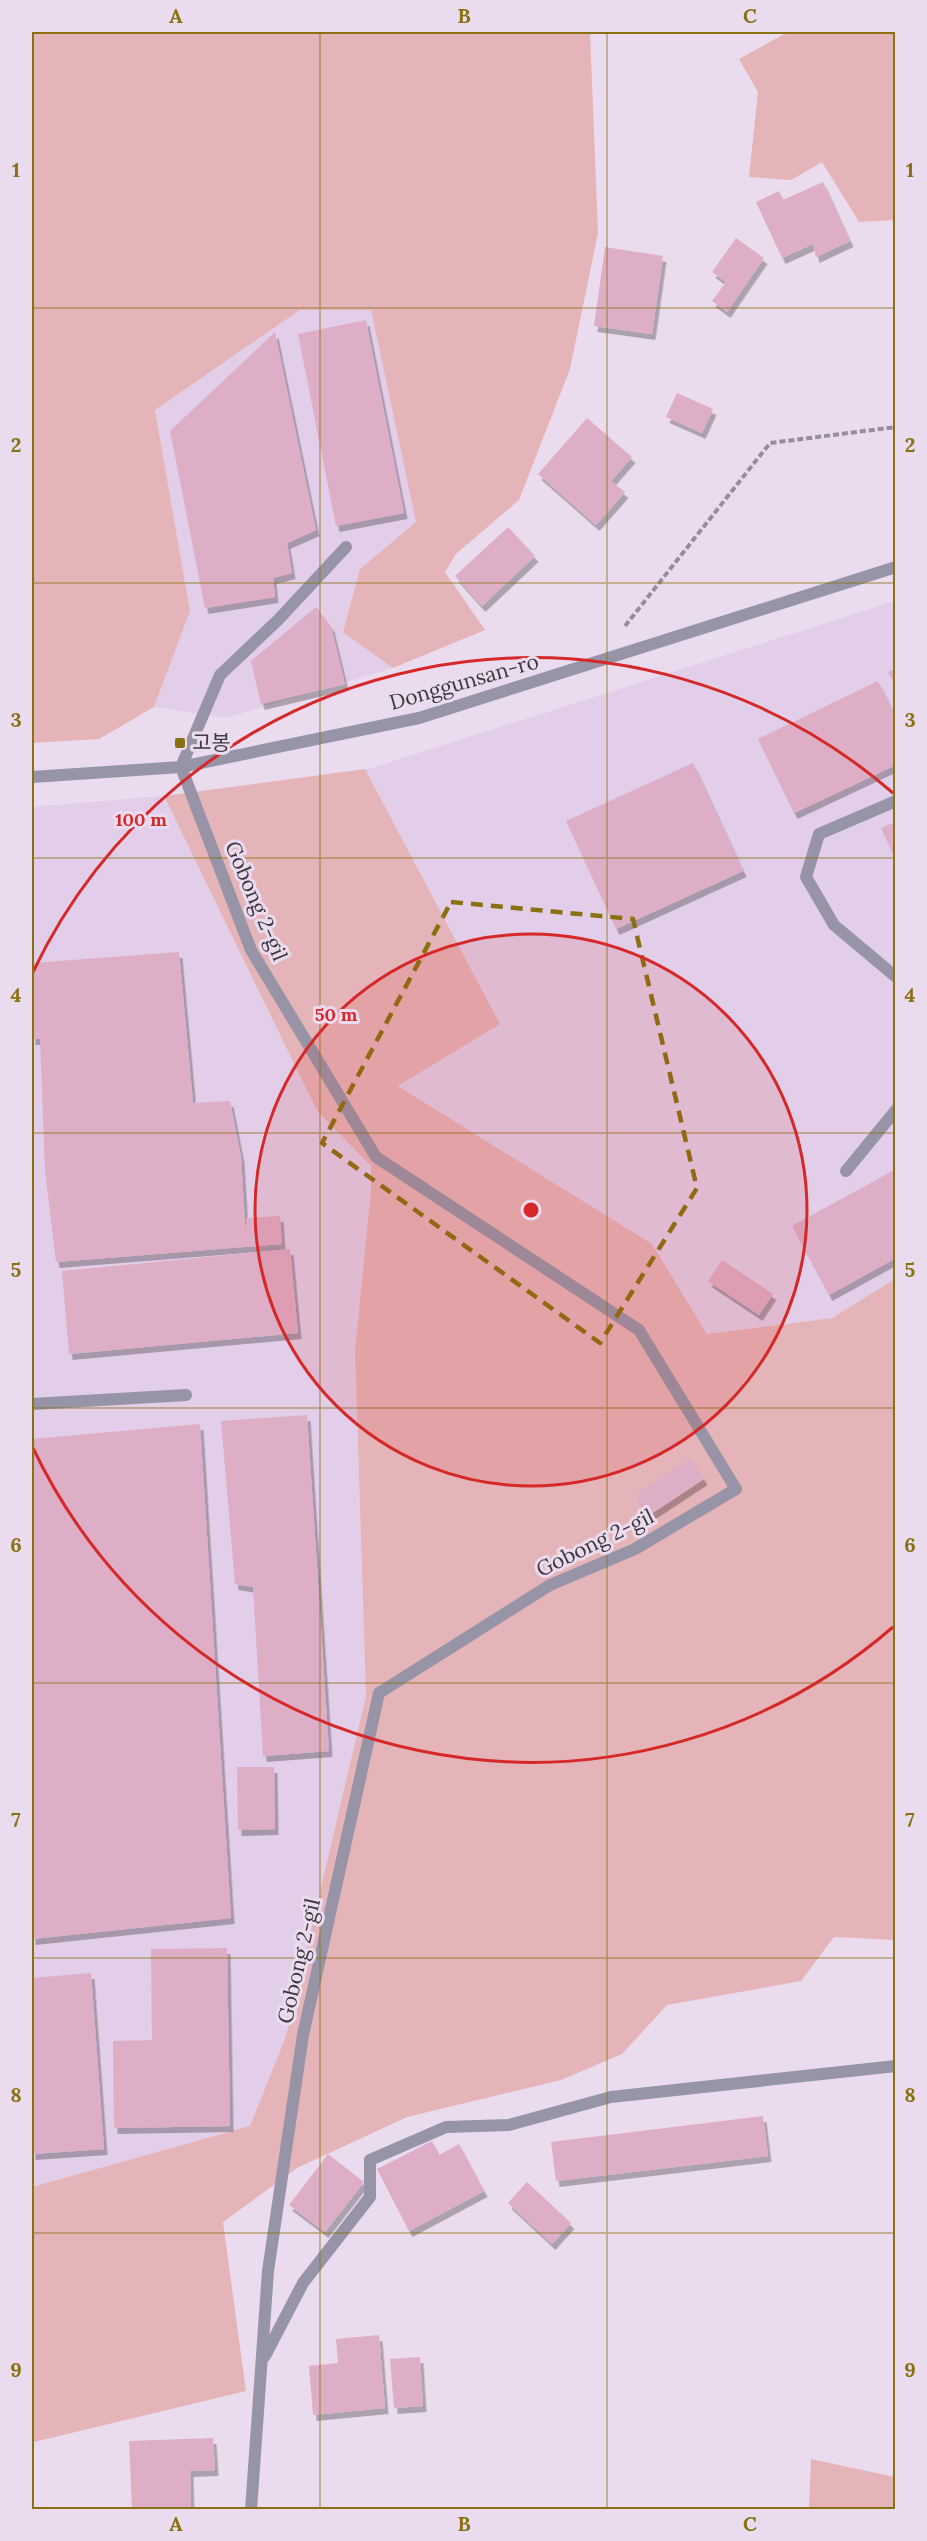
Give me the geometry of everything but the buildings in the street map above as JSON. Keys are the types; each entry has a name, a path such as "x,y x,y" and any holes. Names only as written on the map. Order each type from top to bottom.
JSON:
{"street":[{"path":"181,767 220,675 278,620 346,547"},
{"name":"Donggunsan-ro","path":"32,777 181,767 419,718 896,567"},
{"name":"Gobong 2-gil","path":"181,767 251,950 376,1157 639,1330 736,1489 635,1549 550,1585 379,1693 303,2035 268,2271 252,2510"},
{"path":"896,801 819,834 806,877 834,925 896,977"},
{"path":"846,1171 896,1110"},
{"path":"32,1404 186,1395"},
{"path":"262,2362 303,2283 370,2198 370,2160 446,2127 509,2125 611,2097 896,2066"}],"path":[{"path":"597,662 770,443 896,427"}],"highlighted area":[{"path":"451,902 633,919 697,1188 600,1343 322,1143"}],"shaded area":[{"path":"32,32 590,32 598,233 570,369 519,500 456,554 445,572 485,630 393,668 343,632 360,569 416,522 371,310 300,310 155,410 190,611 154,707 99,739 32,743"},
{"path":"788,32 895,32 895,220 859,222 822,162 791,180 749,177 758,92 739,59"},
{"path":"300,310 371,310 416,522 360,569 343,631 393,668 226,718 154,707 190,611 155,410"},
{"path":"895,601 895,1279 832,1318 707,1334 652,1244 398,1086 500,1024 365,770"},
{"path":"365,769 500,1024 398,1086 652,1244 707,1334 832,1318 895,1279 895,1940 834,1937 801,1981 667,2005 622,2054 561,2080 407,2117 297,2168 223,2222 246,2391 34,2442 32,2187 250,2126 286,2036 366,1696 355,1351 371,1189 371,1166 317,1111 164,796"},
{"path":"164,796 317,1111 371,1166 371,1189 355,1351 366,1696 286,2036 250,2126 32,2187 32,807"},
{"path":"811,2459 895,2477 895,2509 809,2509"}],"place":[{"name":"고봉","path":"180,743"}]}
